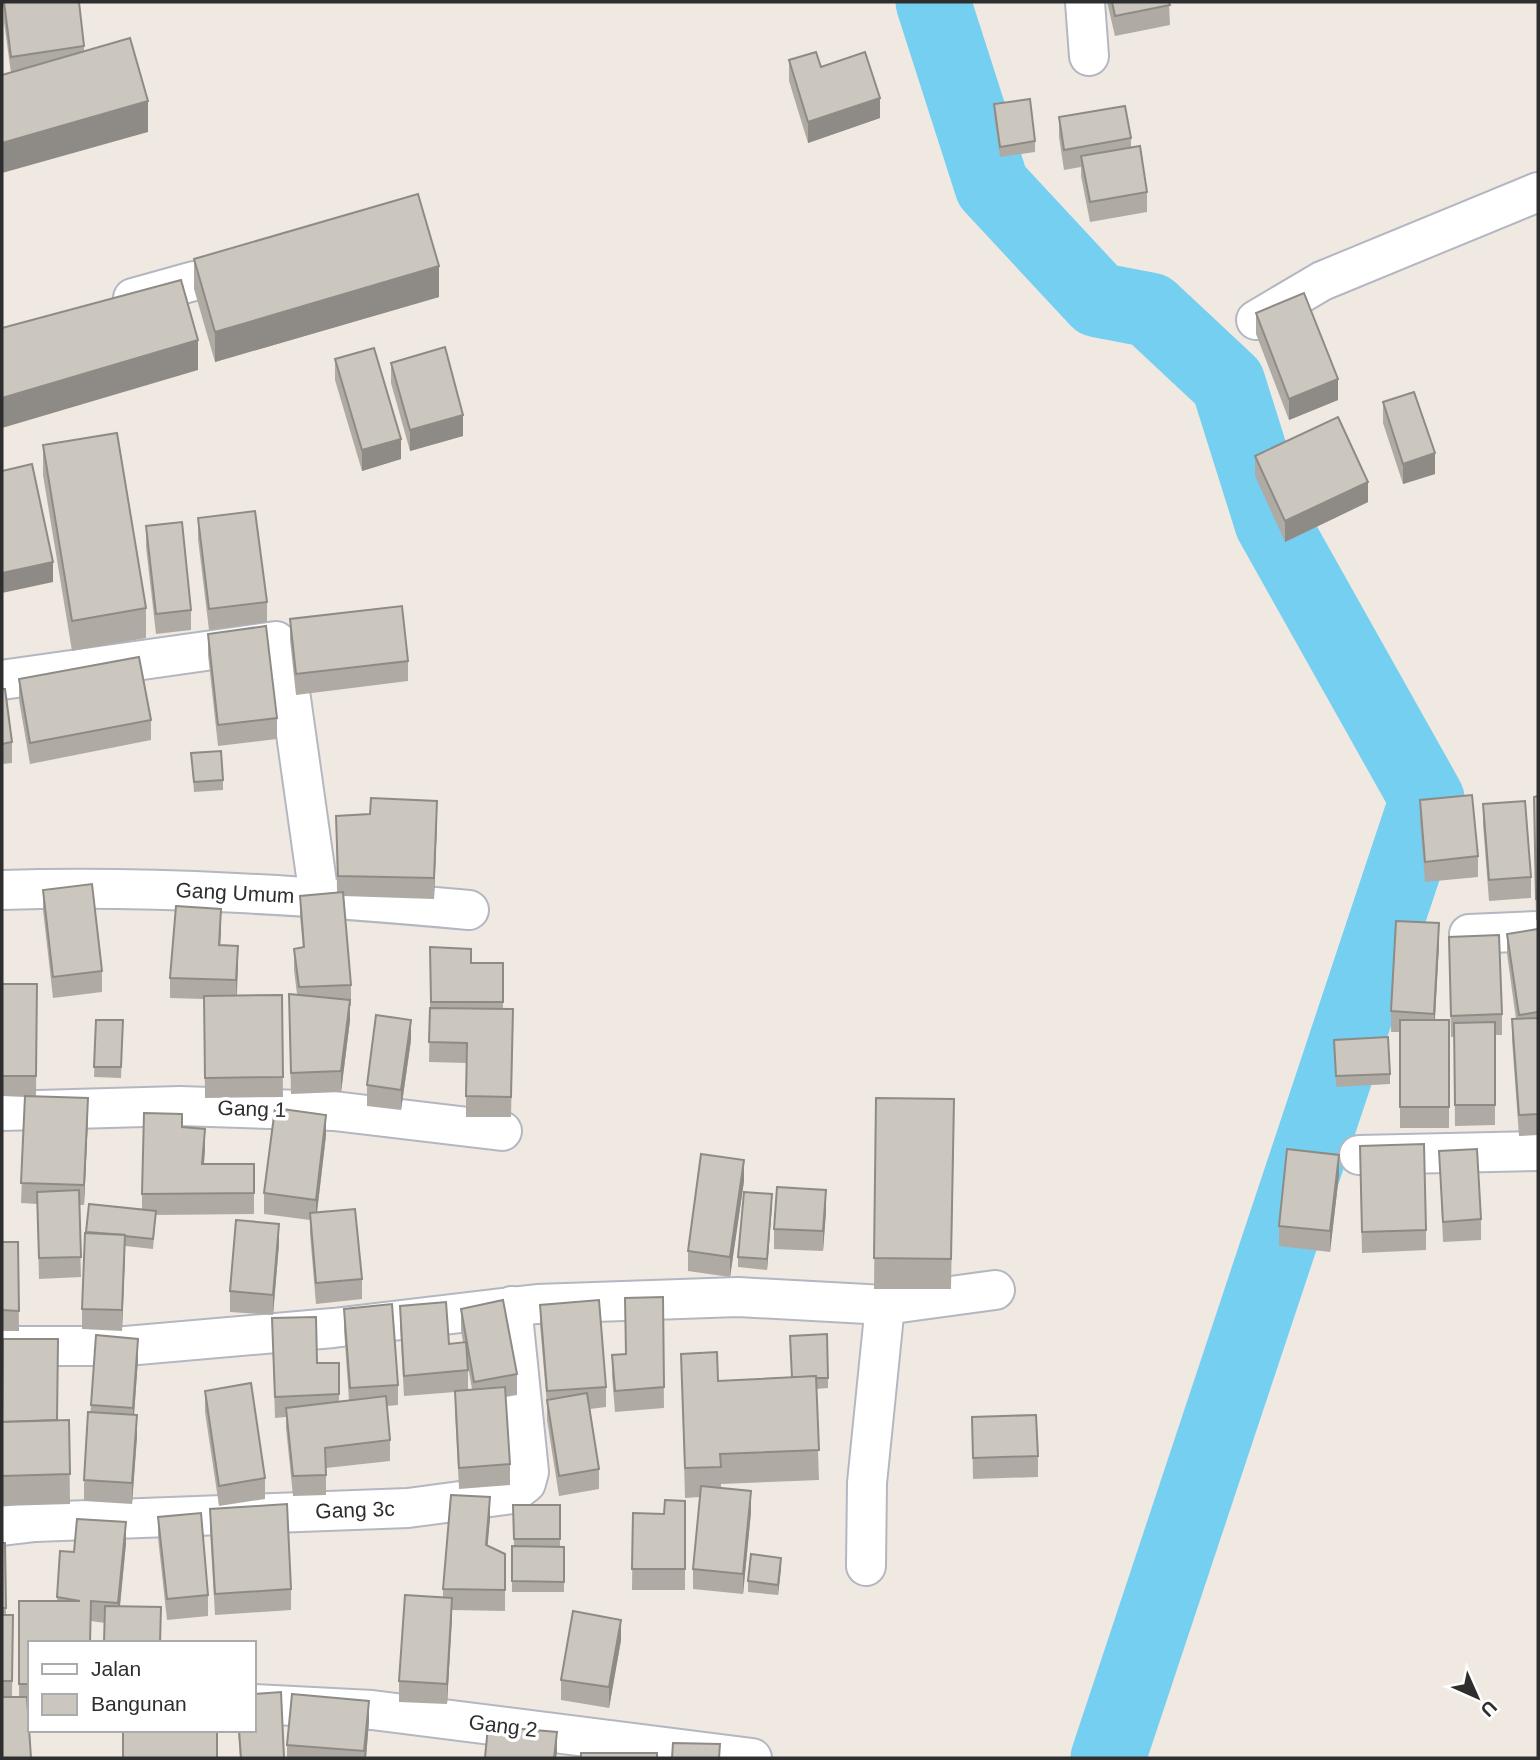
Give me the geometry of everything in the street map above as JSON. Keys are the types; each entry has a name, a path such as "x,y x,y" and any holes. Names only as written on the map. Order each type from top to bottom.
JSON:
{"street":[{"path":"1086,2 1089,56"},
{"path":"1256,320 1322,281 1538,192"},
{"path":"101,306 194,281"},
{"path":"2,680 273,640 279,643 285,656 319,897"},
{"name":"Gang Umum","path":"2,890 108,887 319,897 469,910"},
{"path":"1469,934 1538,931"},
{"name":"Gang 1","path":"2,1111 180,1106 334,1111 502,1131"},
{"path":"1359,1155 1538,1151"},
{"path":"2,1346 126,1346 333,1328 512,1306 738,1297 885,1305 995,1290"},
{"path":"866,1566 867,1483 885,1305"},
{"name":"Gang 3c","path":"2,1526 35,1522 408,1508 512,1494 526,1483 529,1472 512,1306"},
{"name":"Gang 2","path":"256,1703 372,1710 752,1758"}],"building":[{"path":"4,2 79,2 84,46 11,57"},
{"path":"1112,2 1169,2 1170,5 1115,16"},
{"path":"130,38 148,101 2,143 2,75"},
{"path":"816,52 821,67 865,52 880,98 808,122 789,60"},
{"path":"1030,99 1035,141 1000,147 994,104"},
{"path":"1125,106 1131,138 1064,150 1059,117"},
{"path":"1140,146 1147,192 1090,202 1081,156"},
{"path":"418,194 439,266 215,332 194,259"},
{"path":"181,280 198,340 2,398 2,328"},
{"path":"1304,293 1338,379 1289,399 1256,313"},
{"path":"445,347 463,415 410,430 391,363"},
{"path":"374,348 401,439 362,450 335,359"},
{"path":"1414,392 1435,453 1403,464 1383,402"},
{"path":"1338,417 1368,482 1285,521 1255,456"},
{"path":"117,433 146,608 72,621 43,445"},
{"path":"32,464 53,562 2,573 2,471"},
{"path":"255,511 267,602 209,609 198,518"},
{"path":"182,522 191,610 156,614 146,526"},
{"path":"402,606 408,661 296,674 290,619"},
{"path":"266,626 277,718 218,725 208,634"},
{"path":"139,657 151,720 30,743 19,679"},
{"path":"2,689 5,689 12,742 2,744"},
{"path":"221,751 223,780 194,782 191,753"},
{"path":"1472,795 1478,856 1425,862 1420,800"},
{"path":"1538,796 1538,899 1536,899 1534,797"},
{"path":"371,798 437,801 434,878 338,876 336,816 370,814"},
{"path":"1525,801 1531,877 1489,880 1483,804"},
{"path":"92,884 102,971 53,977 43,890"},
{"path":"343,892 351,985 299,987 294,949 304,947 300,896"},
{"path":"176,906 221,909 219,945 238,946 236,980 170,978"},
{"path":"1396,921 1439,923 1434,1014 1391,1011"},
{"path":"1538,929 1538,1012 1519,1015 1507,934"},
{"path":"1499,935 1502,1014 1451,1016 1449,937"},
{"path":"430,947 471,949 471,963 503,963 503,1002 431,1002"},
{"path":"2,984 37,984 36,1076 2,1076"},
{"path":"289,994 350,1000 341,1071 291,1073"},
{"path":"282,995 283,1077 205,1078 204,996"},
{"path":"430,1008 513,1009 511,1097 466,1096 467,1043 429,1042"},
{"path":"376,1015 411,1020 401,1090 367,1085"},
{"path":"1538,1018 1538,1114 1519,1115 1512,1019"},
{"path":"96,1020 123,1020 121,1067 94,1067"},
{"path":"1400,1020 1449,1020 1449,1107 1400,1107"},
{"path":"1495,1022 1495,1105 1455,1105 1454,1023"},
{"path":"1388,1037 1390,1074 1336,1076 1334,1040"},
{"path":"25,1096 88,1098 84,1185 21,1183"},
{"path":"876,1098 954,1099 951,1259 874,1258"},
{"path":"275,1108 326,1115 316,1200 264,1193"},
{"path":"144,1113 182,1114 182,1127 205,1129 202,1164 254,1164 254,1193 142,1194"},
{"path":"1424,1144 1426,1230 1362,1232 1360,1146"},
{"path":"1287,1149 1339,1155 1330,1231 1279,1226"},
{"path":"1477,1149 1481,1219 1443,1222 1439,1151"},
{"path":"701,1154 744,1160 730,1257 688,1251"},
{"path":"777,1187 826,1190 823,1231 774,1229"},
{"path":"79,1190 81,1257 39,1258 37,1192"},
{"path":"744,1192 772,1194 767,1259 738,1257"},
{"path":"89,1204 156,1211 153,1239 86,1232"},
{"path":"355,1209 362,1279 316,1283 310,1213"},
{"path":"236,1220 279,1224 273,1295 230,1291"},
{"path":"85,1233 125,1235 122,1310 82,1309"},
{"path":"2,1242 18,1242 19,1311 2,1310"},
{"path":"663,1297 664,1387 615,1391 612,1355 626,1354 625,1298"},
{"path":"503,1300 517,1374 474,1382 461,1309"},
{"path":"599,1300 606,1387 547,1391 540,1305"},
{"path":"446,1302 449,1344 466,1342 468,1370 404,1376 400,1306"},
{"path":"392,1304 398,1385 350,1388 344,1309"},
{"path":"316,1317 317,1363 339,1363 339,1394 275,1397 272,1318"},
{"path":"827,1334 828,1378 792,1378 790,1336"},
{"path":"96,1335 138,1339 133,1408 91,1405"},
{"path":"3,1339 58,1339 57,1420 2,1422"},
{"path":"717,1352 718,1381 816,1376 819,1450 720,1454 721,1467 685,1468 681,1354"},
{"path":"251,1383 265,1478 219,1486 205,1391"},
{"path":"505,1387 510,1464 459,1468 455,1391"},
{"path":"587,1393 599,1469 559,1476 547,1400"},
{"path":"386,1396 390,1440 325,1448 326,1475 293,1476 286,1408"},
{"path":"88,1412 137,1415 132,1483 84,1480"},
{"path":"1036,1415 1038,1456 973,1458 972,1417"},
{"path":"69,1420 70,1474 2,1476 2,1422"},
{"path":"701,1486 751,1491 743,1574 693,1569"},
{"path":"451,1495 490,1497 486,1545 505,1554 505,1590 443,1589"},
{"path":"665,1500 685,1501 685,1569 632,1569 633,1513 664,1514"},
{"path":"287,1504 291,1589 215,1594 210,1509"},
{"path":"513,1505 560,1505 560,1539 514,1539"},
{"path":"201,1513 208,1595 167,1599 158,1517"},
{"path":"77,1519 126,1522 118,1603 91,1601 90,1641 28,1641 28,1684 19,1684 19,1601 80,1601 57,1597 60,1551 74,1552"},
{"path":"2,1543 5,1543 6,1608 2,1608"},
{"path":"512,1546 564,1547 564,1582 512,1581"},
{"path":"751,1554 781,1558 778,1585 748,1581"},
{"path":"405,1595 452,1598 447,1684 399,1681"},
{"path":"105,1606 161,1607 160,1641 104,1641"},
{"path":"573,1611 621,1620 609,1687 561,1680"},
{"path":"2,1615 13,1615 12,1681 2,1681"},
{"path":"281,1692 284,1758 241,1758 239,1732 256,1732 256,1694"},
{"path":"292,1694 369,1701 364,1751 287,1745"},
{"path":"2,1697 27,1697 31,1758 2,1758"},
{"path":"488,1726 557,1732 554,1758 485,1758"},
{"path":"123,1732 217,1732 217,1758 123,1758"},
{"path":"673,1743 720,1744 719,1758 672,1758"},
{"path":"581,1753 657,1753 657,1758 581,1758"}],"waterway":[{"path":"933,2 992,186 1098,300 1150,310 1228,383 1272,523 1427,799 1108,1758"}]}
